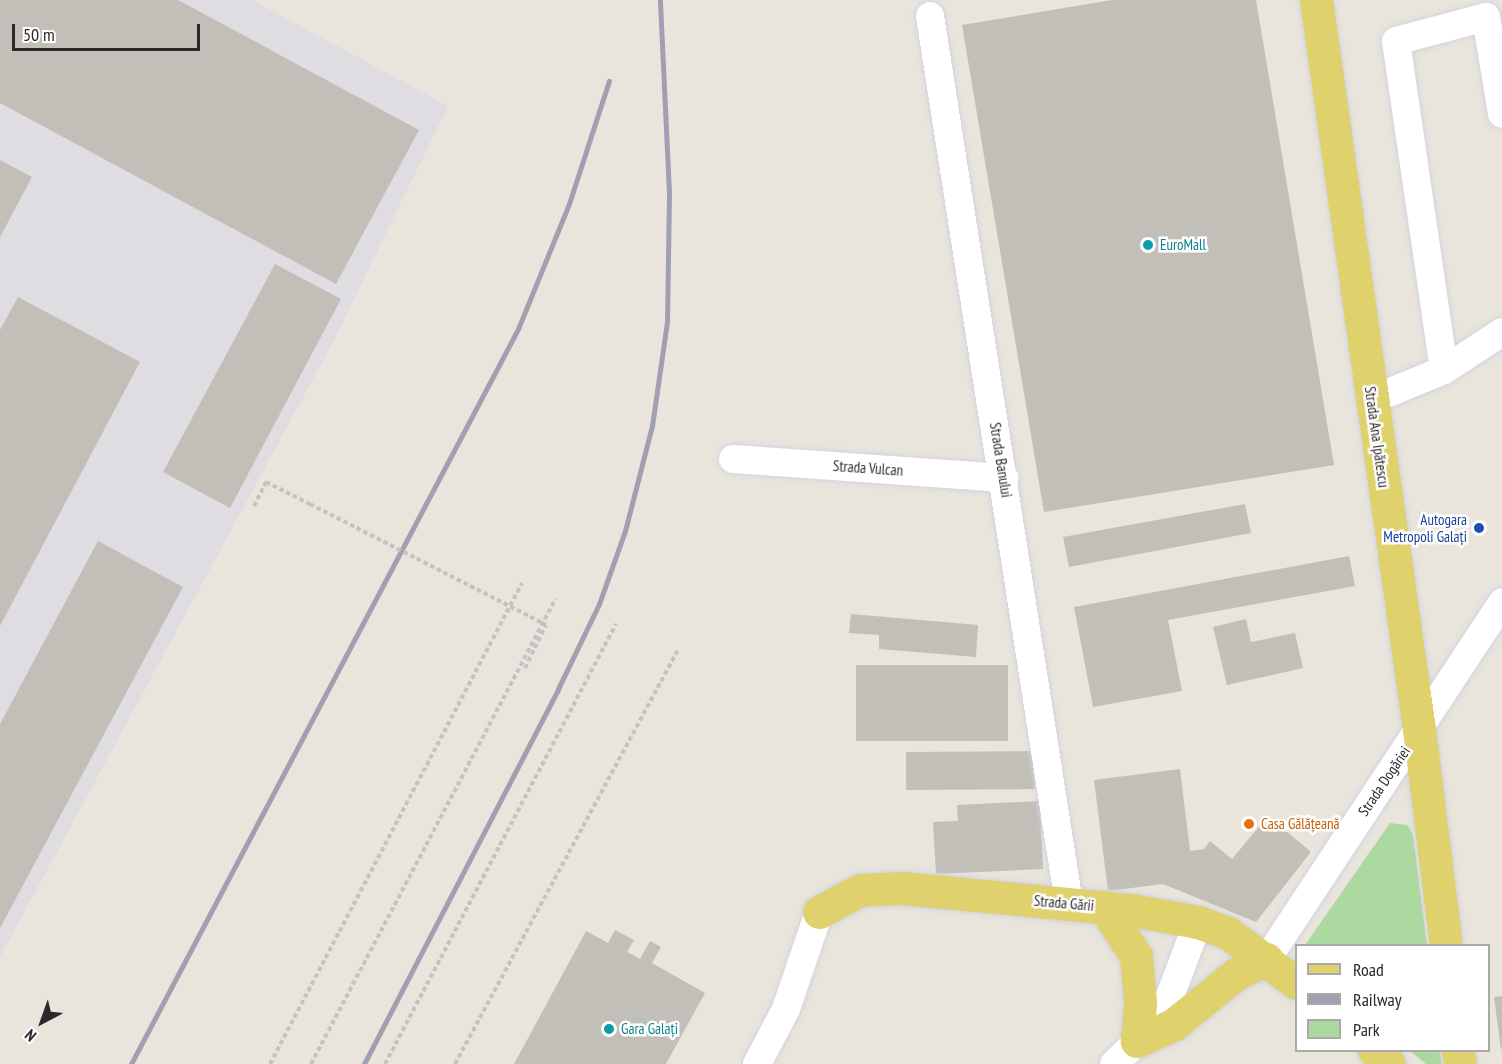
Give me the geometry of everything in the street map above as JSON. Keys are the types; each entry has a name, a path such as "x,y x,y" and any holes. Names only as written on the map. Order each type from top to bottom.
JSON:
{"main road":[{"name":"Strada Ana Ipătescu","path":"1316,0 1419,729 1446,944"},
{"name":"Strada Gării","path":"819,912 861,890 902,888 1104,907 1198,922 1228,933 1267,959 1295,982"},
{"path":"1104,907 1136,956 1140,1003 1137,1041 1173,1025 1236,974 1267,959"},
{"path":"1376,1052 1389,1064"}],"street":[{"name":"Strada Banului","path":"930,16 1069,904"},
{"path":"1444,370 1396,41 1486,17 1502,114"},
{"path":"1371,400 1444,370 1502,332"},
{"name":"Strada Vulcan","path":"733,459 1004,478"},
{"name":"Strada Dogăriei","path":"1267,959 1502,603"},
{"path":"757,1064 786,1008 819,912"},
{"path":"1114,1064 1137,1041 1167,1004 1198,922"}],"path":[{"path":"254,506 266,482 546,625 525,668"},
{"path":"270,1064 522,583"},
{"path":"311,1064 556,598"},
{"path":"385,1064 616,624"},
{"path":"455,1064 678,649"}],"shaded area":[{"path":"0,0 252,0 448,106 333,342 0,957"}],"green space":[{"path":"1390,823 1407,825 1413,834 1427,944 1306,944"},
{"path":"1411,1052 1440,1052 1442,1064 1426,1064"}],"building":[{"path":"0,0 178,0 419,130 336,284 0,103"},
{"name":"EuroMall","path":"1112,0 1256,0 1334,465 1044,512 962,25"},
{"path":"0,160 32,177 0,237"},
{"path":"275,264 341,299 230,508 163,472"},
{"path":"18,297 140,362 0,626 0,330"},
{"path":"1245,504 1251,533 1069,567 1063,537"},
{"path":"98,541 183,587 0,928 0,724"},
{"path":"1349,556 1355,586 1168,620 1182,691 1093,707 1074,607"},
{"path":"851,614 978,625 976,657 879,649 879,635 849,633"},
{"path":"1246,619 1251,642 1295,633 1303,668 1227,685 1213,627"},
{"path":"856,665 1008,665 1008,741 856,741"},
{"path":"1034,751 1035,789 906,790 906,752"},
{"path":"1180,769 1190,851 1204,849 1210,841 1232,859 1268,816 1311,852 1256,922 1163,884 1108,891 1094,780"},
{"path":"1040,801 1043,869 936,874 933,822 958,821 957,805"},
{"name":"Gara Galați","path":"615,930 634,940 627,952 640,959 650,941 661,947 652,963 705,993 666,1064 514,1064 586,931 608,943"},
{"path":"1502,996 1502,1049 1501,1049 1494,997"}],"railway":[{"path":"364,1064 558,689 599,604 625,531 652,426 667,322 669,193 660,0"},
{"path":"131,1064 518,329 569,204 609,81"}],"place":[{"name":"EuroMall","path":"1148,245"},
{"name":"Autogara Metropoli Galați","path":"1479,528"},
{"name":"Casa Gălățeană","path":"1249,824"},
{"name":"Gara Galați","path":"609,1029"}]}
